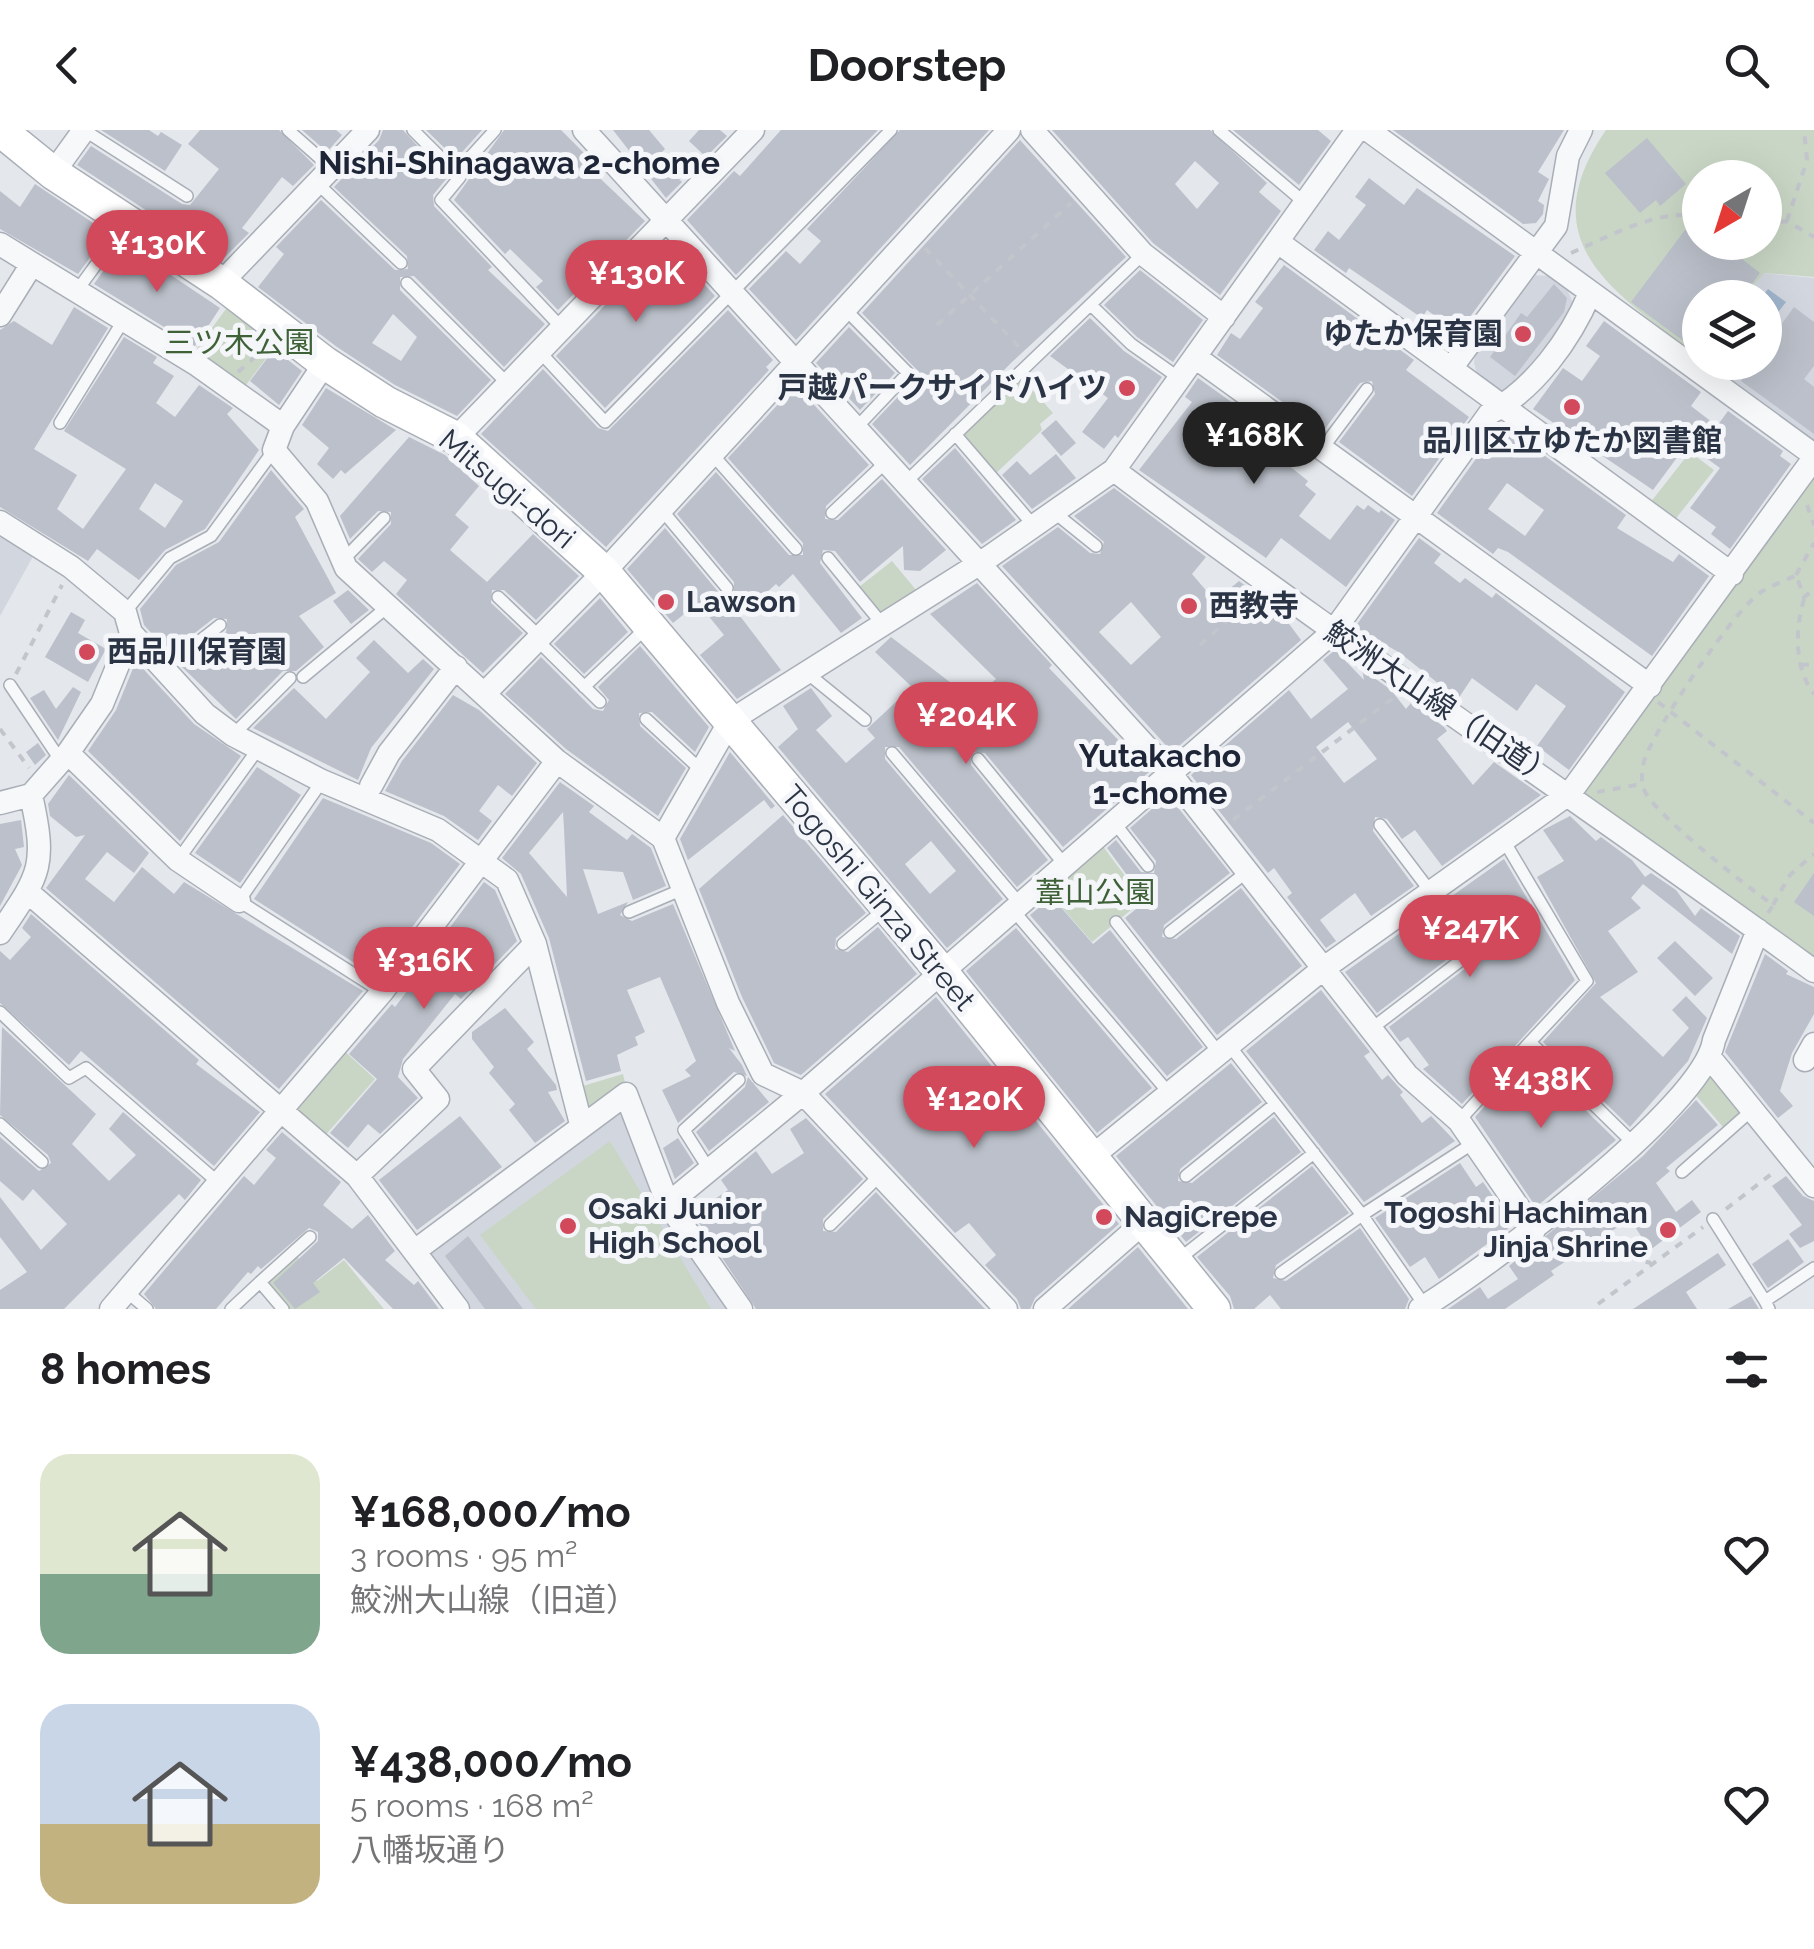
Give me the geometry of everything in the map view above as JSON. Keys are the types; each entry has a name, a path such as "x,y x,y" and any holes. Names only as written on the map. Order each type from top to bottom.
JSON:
{"street":[{"name":"Mitsugi-dori","path":"0,130 53,173 222,283 326,363 384,402 456,438 604,572 730,721"},
{"path":"53,173 84,130"},
{"path":"222,283 368,130"},
{"path":"584,130 1170,772 1408,1076 1459,1120 1534,1230"},
{"path":"456,438 753,130"},
{"path":"484,694 604,572 794,360 1009,130"},
{"path":"1032,130 1143,254 1224,317"},
{"path":"663,838 730,721 982,562 1114,470 1357,130"},
{"path":"1090,1158 1324,968 1570,793 1652,693 1814,457 1368,130"},
{"path":"1452,367 1559,219 1568,156 1582,130"},
{"path":"1278,242 1732,574"},
{"path":"0,244 283,426"},
{"path":"0,315 32,264"},
{"path":"668,1204 803,1093 1333,632 1490,414 1522,395 1578,319 1590,293"},
{"path":"1195,357 1652,693"},
{"path":"326,363 283,426 274,450 317,501 346,568 557,761 663,838 728,1003 762,1074 803,1093 1006,1309"},
{"name":"鮫洲大山線（旧道）","path":"1114,470 1268,586 1570,793 1814,971"},
{"path":"0,522 70,567 128,622 204,714 258,749 322,781 426,824 507,880 535,944 581,1124"},
{"path":"0,803 36,790 102,704 128,622"},
{"path":"371,786 389,753 456,667"},
{"name":"Togoshi Ginza Street","path":"730,721 940,970 1214,1309"},
{"path":"64,757 178,860 240,901"},
{"path":"118,1300 382,992 557,761"},
{"path":"2,927 30,894 39,869 41,838 36,790"},
{"path":"30,894 283,1108 357,1176 458,1309"},
{"path":"1422,1308 1576,1196 1633,1143 1712,1059 1714,1040 1758,930"},
{"path":"357,1176 438,1099 414,1069 535,944"},
{"path":"1712,1059 1814,1186"},
{"path":"416,1250 626,1094 668,1204 741,1309"},
{"path":"1045,1309 1143,1223"}],"lane":[{"path":"84,130 186,196"},
{"path":"288,130 402,263"},
{"path":"413,130 460,177 441,200 561,327"},
{"path":"456,173 495,130"},
{"path":"538,350 605,422 891,130"},
{"path":"1219,130 1305,203"},
{"path":"76,292 128,222"},
{"path":"907,481 1143,254"},
{"path":"407,283 507,383"},
{"path":"1091,305 1130,344 1180,378"},
{"path":"845,309 908,373 857,427"},
{"path":"60,423 123,321"},
{"path":"1322,449 1367,389"},
{"path":"955,434 1034,527"},
{"path":"128,622 170,558 211,536 274,450"},
{"path":"712,454 796,549"},
{"path":"832,513 888,460"},
{"path":"661,509 727,588"},
{"path":"1055,514 1096,546"},
{"path":"343,560 384,518"},
{"path":"828,558 883,625"},
{"path":"498,597 600,702"},
{"path":"233,734 296,677 386,608"},
{"path":"584,686 649,625"},
{"path":"164,670 220,626"},
{"path":"807,673 865,720"},
{"path":"10,685 64,757"},
{"path":"646,719 702,771"},
{"path":"178,860 258,749"},
{"path":"892,753 1169,1093"},
{"path":"978,759 1064,864"},
{"path":"322,781 240,901 382,992"},
{"path":"1114,822 1148,866"},
{"path":"1380,825 1430,891"},
{"path":"1459,1120 1587,981 1503,839"},
{"path":"1170,932 1248,871"},
{"path":"629,912 683,889"},
{"path":"843,944 887,907"},
{"path":"1116,922 1276,1104 1362,1215 1422,1308"},
{"path":"425,935 454,962"},
{"path":"1371,1028 1473,951"},
{"path":"0,1012 69,1078 86,1068 220,1184"},
{"path":"1530,1042 1633,1143"},
{"path":"710,1171 684,1130 739,1080"},
{"path":"1186,1176 1276,1104"},
{"path":"1682,1172 1752,1110"},
{"path":"0,1124 42,1162"},
{"path":"1281,1273 1475,1142"},
{"path":"1175,1262 1314,1153"},
{"path":"830,1224 880,1175"},
{"path":"1713,1218 1767,1305 1814,1268"},
{"path":"231,1309 310,1237"},
{"path":"260,1282 283,1309"},
{"path":"118,1300 147,1309"}],"path":[{"path":"1787,221 1807,160 1804,130"},
{"path":"937,326 1086,190"},
{"path":"1571,253 1650,220 1682,215"},
{"path":"1782,222 1814,237"},
{"path":"912,235 1032,360"},
{"path":"232,390 238,372 255,357 270,320"},
{"path":"1804,494 1814,524"},
{"path":"1773,905 1664,816 1643,784 1644,760 1670,712 1746,608 1761,592 1796,576 1814,544"},
{"path":"1796,576 1804,597 1797,626 1801,665 1814,694"},
{"path":"10,685 63,582"},
{"path":"1200,646 1268,586"},
{"path":"1804,597 1814,590"},
{"path":"1801,665 1814,664"},
{"path":"1218,832 1410,685"},
{"path":"1652,693 1670,712 1814,822"},
{"path":"0,728 36,790"},
{"path":"1597,792 1643,784"},
{"path":"1758,930 1790,875 1814,854"},
{"path":"1598,1304 1792,1158"},
{"path":"1576,1196 1622,1256 1654,1264"}],"shaded area":[{"path":"1763,273 1814,278 1814,441 1730,380 1782,380 1782,280 1758,280"},
{"name":"ゆたか保育園","path":"1532,275 1548,276 1568,291 1575,308 1525,382 1505,391 1492,388 1478,377 1476,349"},
{"path":"0,533 36,551 0,616"},
{"name":"Osaki Junior High School","path":"627,1107 729,1309 467,1309 424,1252"}],"green space":[{"path":"1606,130 1814,130 1814,277 1764,273 1758,280 1682,280 1682,344 1635,307 1590,260 1579,233 1576,203 1585,169"},
{"name":"三ツ木公園","path":"234,298 283,336 240,393 190,358"},
{"path":"1020,376 1053,413 1040,424 1042,430 994,475 959,435"},
{"path":"1690,452 1714,470 1674,521 1650,503"},
{"path":"1814,458 1814,971 1570,793"},
{"path":"892,561 922,597 885,619 859,587"},
{"name":"葦山公園","path":"1099,841 1143,900 1092,942 1044,887"},
{"path":"340,1047 375,1079 322,1139 287,1108"},
{"path":"1713,1072 1744,1108 1723,1127 1692,1091"},
{"path":"623,1074 626,1087 584,1117 576,1088"},
{"name":"Osaki Junior High School","path":"610,1141 711,1309 536,1309 480,1235"},
{"path":"296,1255 317,1281 344,1260 384,1309 287,1309 265,1282"}],"building":[{"path":"101,130 149,130 158,136 161,132 182,145 165,171"},
{"path":"200,130 279,130 314,165 293,186 282,177 242,228 249,233 222,260 77,165 91,146 182,204 190,205 219,169 188,144"},
{"path":"302,130 336,130 342,135 327,152"},
{"path":"383,130 403,130 447,178 433,195 434,206 492,267 488,270 545,324 504,367 414,276 400,277 400,290 491,380 457,416 395,385 258,287 284,254 276,247 321,200 395,270 408,269 407,256 334,187 379,140","holes":["393,314 417,337 401,361 372,343"]},
{"path":"426,130 482,130 456,159"},
{"path":"504,130 561,130 592,161 587,166 645,221 558,310 536,287 543,281 510,249 505,254 454,200"},
{"path":"613,130 649,130 665,149 657,157 682,182 666,198"},
{"path":"699,130 720,130 727,136 706,157 689,141"},
{"path":"781,130 878,130 736,275 687,220 734,171 740,176"},
{"path":"900,130 989,130 796,340 749,289 786,251 800,264 821,241 807,229"},
{"path":"1052,130 1210,130 1267,183 1259,192 1281,211 1220,295 1153,243","holes":["1195,161 1219,183 1197,209 1175,184"]},
{"path":"1233,130 1318,130 1331,141 1299,185"},
{"path":"1393,130 1564,130 1538,172 1549,179 1538,201 1544,205 1543,214 1536,223 1523,224"},
{"path":"1647,138 1682,179 1682,187 1660,206 1656,200 1640,213 1605,173"},
{"path":"1020,140 1126,257 1012,362 910,465 872,424 915,379 917,370 862,313"},
{"path":"1369,178 1404,205 1417,188 1515,256 1458,333 1427,310 1422,318 1349,268 1346,273 1314,250 1328,231 1339,240 1366,205 1355,197"},
{"path":"35,184 108,233 78,274 0,229 0,191 20,207"},
{"path":"1682,234 1682,260 1743,260 1760,273 1755,280 1682,280 1682,340 1631,302"},
{"path":"666,242 715,296 605,408 556,356"},
{"path":"123,243 220,308 195,346 94,284"},
{"path":"1284,265 1414,360 1406,370 1469,417 1412,496 1339,442 1375,394 1372,381 1360,383 1323,431 1217,355 1231,333 1240,339 1263,308 1255,302"},
{"path":"1140,270 1203,320 1173,362 1137,337 1104,305"},
{"path":"1554,284 1567,298 1564,312 1515,376 1490,357 1521,313 1527,317"},
{"path":"74,307 108,328 34,449 77,475 57,509 83,529 126,469 64,431 124,337 157,357 153,363 174,376 156,403 175,417 199,385 233,408 227,414 259,450 205,529 165,550 139,580 97,549 88,561 0,507 0,330 14,321 52,345","holes":["155,483 183,501 165,528 139,509"]},
{"path":"1794,307 1814,322 1814,366 1804,379 1814,387 1814,434 1741,381 1782,380 1782,324"},
{"path":"728,310 773,360 766,367 769,370 606,547 481,434 543,369 598,428 608,431"},
{"name":"戸越パークサイドハイツ","path":"1090,318 1124,351 1162,377 1118,438 1115,435 1104,449 1082,432 1108,398 1050,356"},
{"path":"1604,321 1701,392 1691,406 1717,426 1728,411 1783,451 1780,456 1791,464 1730,549 1711,534 1716,527 1690,508 1720,468 1687,444 1653,490 1533,409 1563,368 1582,381 1600,356 1586,346"},
{"path":"849,327 895,373 860,410 816,363"},
{"path":"274,349 302,371 279,405 250,381"},
{"path":"1198,378 1237,406 1231,413 1262,437 1268,429 1287,442 1277,456 1308,481 1305,485 1316,494 1299,516 1330,540 1357,505 1364,510 1368,505 1379,513 1381,510 1395,520 1346,587 1281,538 1266,558 1139,470 1192,402 1185,397"},
{"path":"796,385 869,465 826,506 825,519 838,520 882,479 946,550 920,571 904,570 903,546 860,582 835,551 823,550 820,563 862,618 841,633 793,574 779,587 776,584 740,616 781,670 737,699 700,655 724,635 698,603 673,623 627,569 665,528 720,594 734,594 734,582 677,514 716,472 789,555 803,555 803,543 728,458"},
{"path":"326,388 396,430 345,474 341,470 333,479 317,464 329,448 302,425"},
{"path":"1056,420 1076,443 1061,456 1041,433"},
{"path":"1501,424 1626,515 1617,528 1673,562 1679,554 1709,576 1652,656 1508,552 1498,548 1493,554 1437,513","holes":["1507,483 1544,510 1525,536 1488,509"]},
{"path":"409,437 445,455 479,486 455,515 469,527 450,550 487,582 533,534 579,576 536,620 504,590 492,590 491,603 523,633 483,673 396,594 407,580 384,561 372,572 358,559 391,524 391,512 378,511 350,539 340,516"},
{"path":"955,448 1016,520 982,544 922,479"},
{"path":"1056,454 1076,478 1032,509 1002,475 1017,461 1030,475"},
{"path":"271,470 304,509 295,517 336,593 299,616 324,647 296,671 283,671 236,719 182,667 226,632 227,619 214,618 169,653 144,625 140,609 176,565 219,542"},
{"path":"1114,488 1206,557 1192,574 1215,601 1239,581 1278,609 1301,640 1172,752 1002,566 1058,527 1090,553 1100,554 1104,542 1074,516","holes":["1131,602 1161,637 1131,665 1099,632"]},
{"path":"1419,538 1441,554 1434,563 1460,583 1465,578 1492,598 1496,593 1625,692 1569,770 1537,746 1566,706 1536,684 1517,711 1472,678 1458,699 1400,653 1355,627"},
{"path":"977,583 1052,665 1049,668 1149,772 1063,847 985,753 971,752 971,765 1048,860 1017,887 899,747 885,747 885,759 1003,899 947,948 778,747 798,729 783,706 811,688 832,716 816,730 846,763 875,738 867,729 912,687 875,652 891,637 972,699 996,679 930,614","holes":["931,841 956,871 930,894 905,864"]},
{"path":"348,590 369,610 351,624 333,601"},
{"path":"600,598 628,632 584,674 554,644"},
{"path":"71,612 85,620 78,633 106,649 88,682 45,657"},
{"path":"374,640 408,673 423,659 434,669 371,748 358,780 253,728 294,688 326,719 370,672 356,658"},
{"path":"640,646 709,727 695,752 652,712 639,713 640,726 686,768 658,816 566,749 505,694 541,657 593,709 603,711 609,700 598,687"},
{"path":"1335,650 1364,680 1362,669 1391,690 1406,709 1411,703 1444,727 1447,731 1437,739 1473,785 1494,762 1541,795 1442,866 1415,830 1402,839 1387,819 1375,817 1373,831 1414,886 1371,916 1355,893 1320,920 1336,941 1326,948 1287,897 1292,893 1274,868 1268,873 1191,775 1289,690 1311,719 1348,689 1323,660","holes":["1348,722 1377,759 1344,783 1316,747"]},
{"path":"136,661 194,724 241,756 180,841 88,751 116,710"},
{"path":"73,687 81,692 58,740 30,698 44,690 56,709"},
{"path":"453,695 479,710 537,763 512,796 498,785 479,811 492,821 478,840 444,816 385,791 402,761"},
{"path":"38,743 46,755 35,765 26,752"},
{"path":"730,752 775,806 771,809 764,800 688,860 680,839"},
{"path":"257,767 301,795 240,883 195,853"},
{"path":"69,775 149,853 134,873 107,852 85,879 114,902 142,867 174,894 184,882 363,991 279,1089 46,888 85,835 76,837 50,816 48,804"},
{"path":"560,782 594,806 589,812 627,840 632,834 651,848 666,886 633,900 623,872 583,869 598,914 628,902 620,915 632,921 673,904 735,1051 729,1048 747,1076 734,1072 678,1123 662,1090 691,1076 685,1070 696,1061 660,977 627,990 645,1032 635,1037 638,1045 617,1055 621,1071 586,1081 549,938 521,874 502,858","holes":["563,812 567,897 529,853"]},
{"path":"1168,795 1230,873 1164,925 1162,937 1176,939 1241,888 1302,966 1217,1035 1125,918 1146,901 1107,848 1116,840 1141,872 1154,873 1156,861 1130,828"},
{"path":"323,798 431,843 460,864 375,976 254,899"},
{"path":"783,815 866,913 836,938 835,949 848,952 878,927 917,974 801,1075 774,1063 742,997 699,889"},
{"path":"1570,816 1596,841 1601,837 1632,860 1645,877 1651,873 1676,890 1695,916 1701,908 1740,936 1732,954 1643,884 1631,898 1641,908 1608,931 1638,972 1600,997 1663,1057 1689,1028 1672,1010 1686,996 1707,1018 1688,1061 1630,1127 1543,1042 1596,983 1537,877 1564,861 1543,830"},
{"path":"21,820 24,847 15,849 22,865 0,906 0,824"},
{"path":"1504,859 1575,980 1462,1104 1423,1069 1429,1065 1408,1037 1400,1042 1389,1027 1479,958 1480,945 1467,944 1377,1013 1345,972"},
{"path":"1814,873 1814,916 1794,902"},
{"path":"484,882 495,890 517,941 461,999 455,994 403,1059 398,1077 418,1098 380,1134 368,1124 348,1148 330,1133 377,1079 349,1054 392,1004 395,1007 426,966 423,963 430,953 450,971 460,968 460,956 442,938"},
{"path":"1052,897 1093,944 1110,930 1203,1047 1167,1076 1030,915"},
{"path":"31,914 199,1060 196,1064 260,1112 214,1166 81,1051 69,1065 0,1003 0,951 10,960 31,937 22,928"},
{"path":"1016,928 1152,1088 1097,1133 966,971"},
{"path":"1675,941 1713,978 1695,996 1657,958"},
{"path":"1765,954 1788,971 1786,974 1814,987 1814,1014 1792,1053 1780,1091 1793,1106 1778,1118 1725,1052"},
{"path":"1321,990 1370,1052 1364,1056 1382,1080 1388,1075 1422,1123 1431,1116 1455,1141 1364,1202 1246,1051"},
{"path":"936,997 1119,1224 1035,1298 1030,1309 1021,1309 1017,1299 985,1265 996,1255 969,1223 955,1233 825,1094"},
{"path":"505,1008 534,1042 527,1049 556,1085 557,1090 548,1092 565,1121 535,1143 509,1110 515,1104 489,1073 494,1067 472,1039 472,1032"},
{"path":"2,1027 96,1114 72,1144 109,1181 136,1155 109,1129 123,1112 201,1180 185,1200 179,1194 64,1309 0,1309 0,1290 27,1272 0,1237 0,1197 41,1250 67,1224 33,1189 23,1201 0,1181 0,1137 39,1171 51,1163 48,1155 0,1115"},
{"path":"1530,1056 1616,1140 1536,1207 1475,1117"},
{"path":"1231,1063 1262,1102 1180,1169 1178,1181 1192,1183 1274,1117 1301,1152 1186,1242 1116,1156"},
{"path":"748,1077 769,1102 709,1151 696,1132 745,1087"},
{"path":"1696,1100 1718,1125 1666,1168 1670,1171 1656,1183 1676,1212 1692,1200 1701,1212 1650,1250 1630,1219 1551,1271 1554,1275 1505,1309 1448,1309 1480,1287 1488,1299 1518,1279 1509,1266 1643,1156"},
{"path":"460,1116 502,1167 417,1230 379,1180"},
{"path":"806,1118 863,1179 823,1219 823,1231 836,1232 876,1192 985,1309 756,1309 693,1214 728,1190 721,1180 756,1151 772,1174 804,1153 790,1129"},
{"path":"282,1132 341,1182 323,1205 352,1229 368,1215 395,1251 385,1260 414,1285 418,1281 439,1309 393,1309 344,1258 313,1283 320,1292 295,1309 273,1283 318,1241 318,1232 309,1228 261,1269 258,1266 251,1274 248,1272 216,1309 156,1309 144,1294 244,1176 254,1185 276,1158 266,1150"},
{"path":"678,1138 694,1163 675,1179 663,1148"},
{"path":"1460,1163 1476,1187 1483,1182 1513,1225 1439,1279 1425,1257 1410,1267 1375,1218"},
{"path":"1312,1166 1349,1213 1276,1265 1273,1278 1286,1281 1360,1228 1409,1299 1405,1309 1281,1309 1270,1295 1254,1309 1234,1309 1230,1296 1197,1257"},
{"path":"1786,1176 1803,1196 1814,1201 1814,1241 1800,1248 1789,1234 1802,1225 1772,1186"},
{"path":"468,1236 523,1309 485,1309 445,1256"},
{"path":"1788,1239 1804,1262 1768,1288 1752,1264"},
{"path":"1138,1247 1188,1309 1068,1309"},
{"path":"1718,1253 1726,1265 1686,1292 1697,1309 1633,1309"},
{"path":"1751,1296 1759,1309 1728,1309"}],"place":[{"name":"ゆたか保育園","path":"1523,334"},
{"name":"戸越パークサイドハイツ","path":"1127,388"},
{"name":"品川区立ゆたか図書館","path":"1572,407"},
{"name":"Lawson","path":"666,602"},
{"name":"西教寺","path":"1189,606"},
{"name":"西品川保育園","path":"87,652"},
{"name":"NagiCrepe","path":"1104,1217"},
{"name":"Osaki Junior High School","path":"568,1226"},
{"name":"Togoshi Hachiman Jinja Shrine","path":"1668,1230"}],"district":[{"name":"Nishi-Shinagawa 2-chome","path":"519,163"},
{"name":"Yutakacho 1-chome","path":"1160,774"}]}
